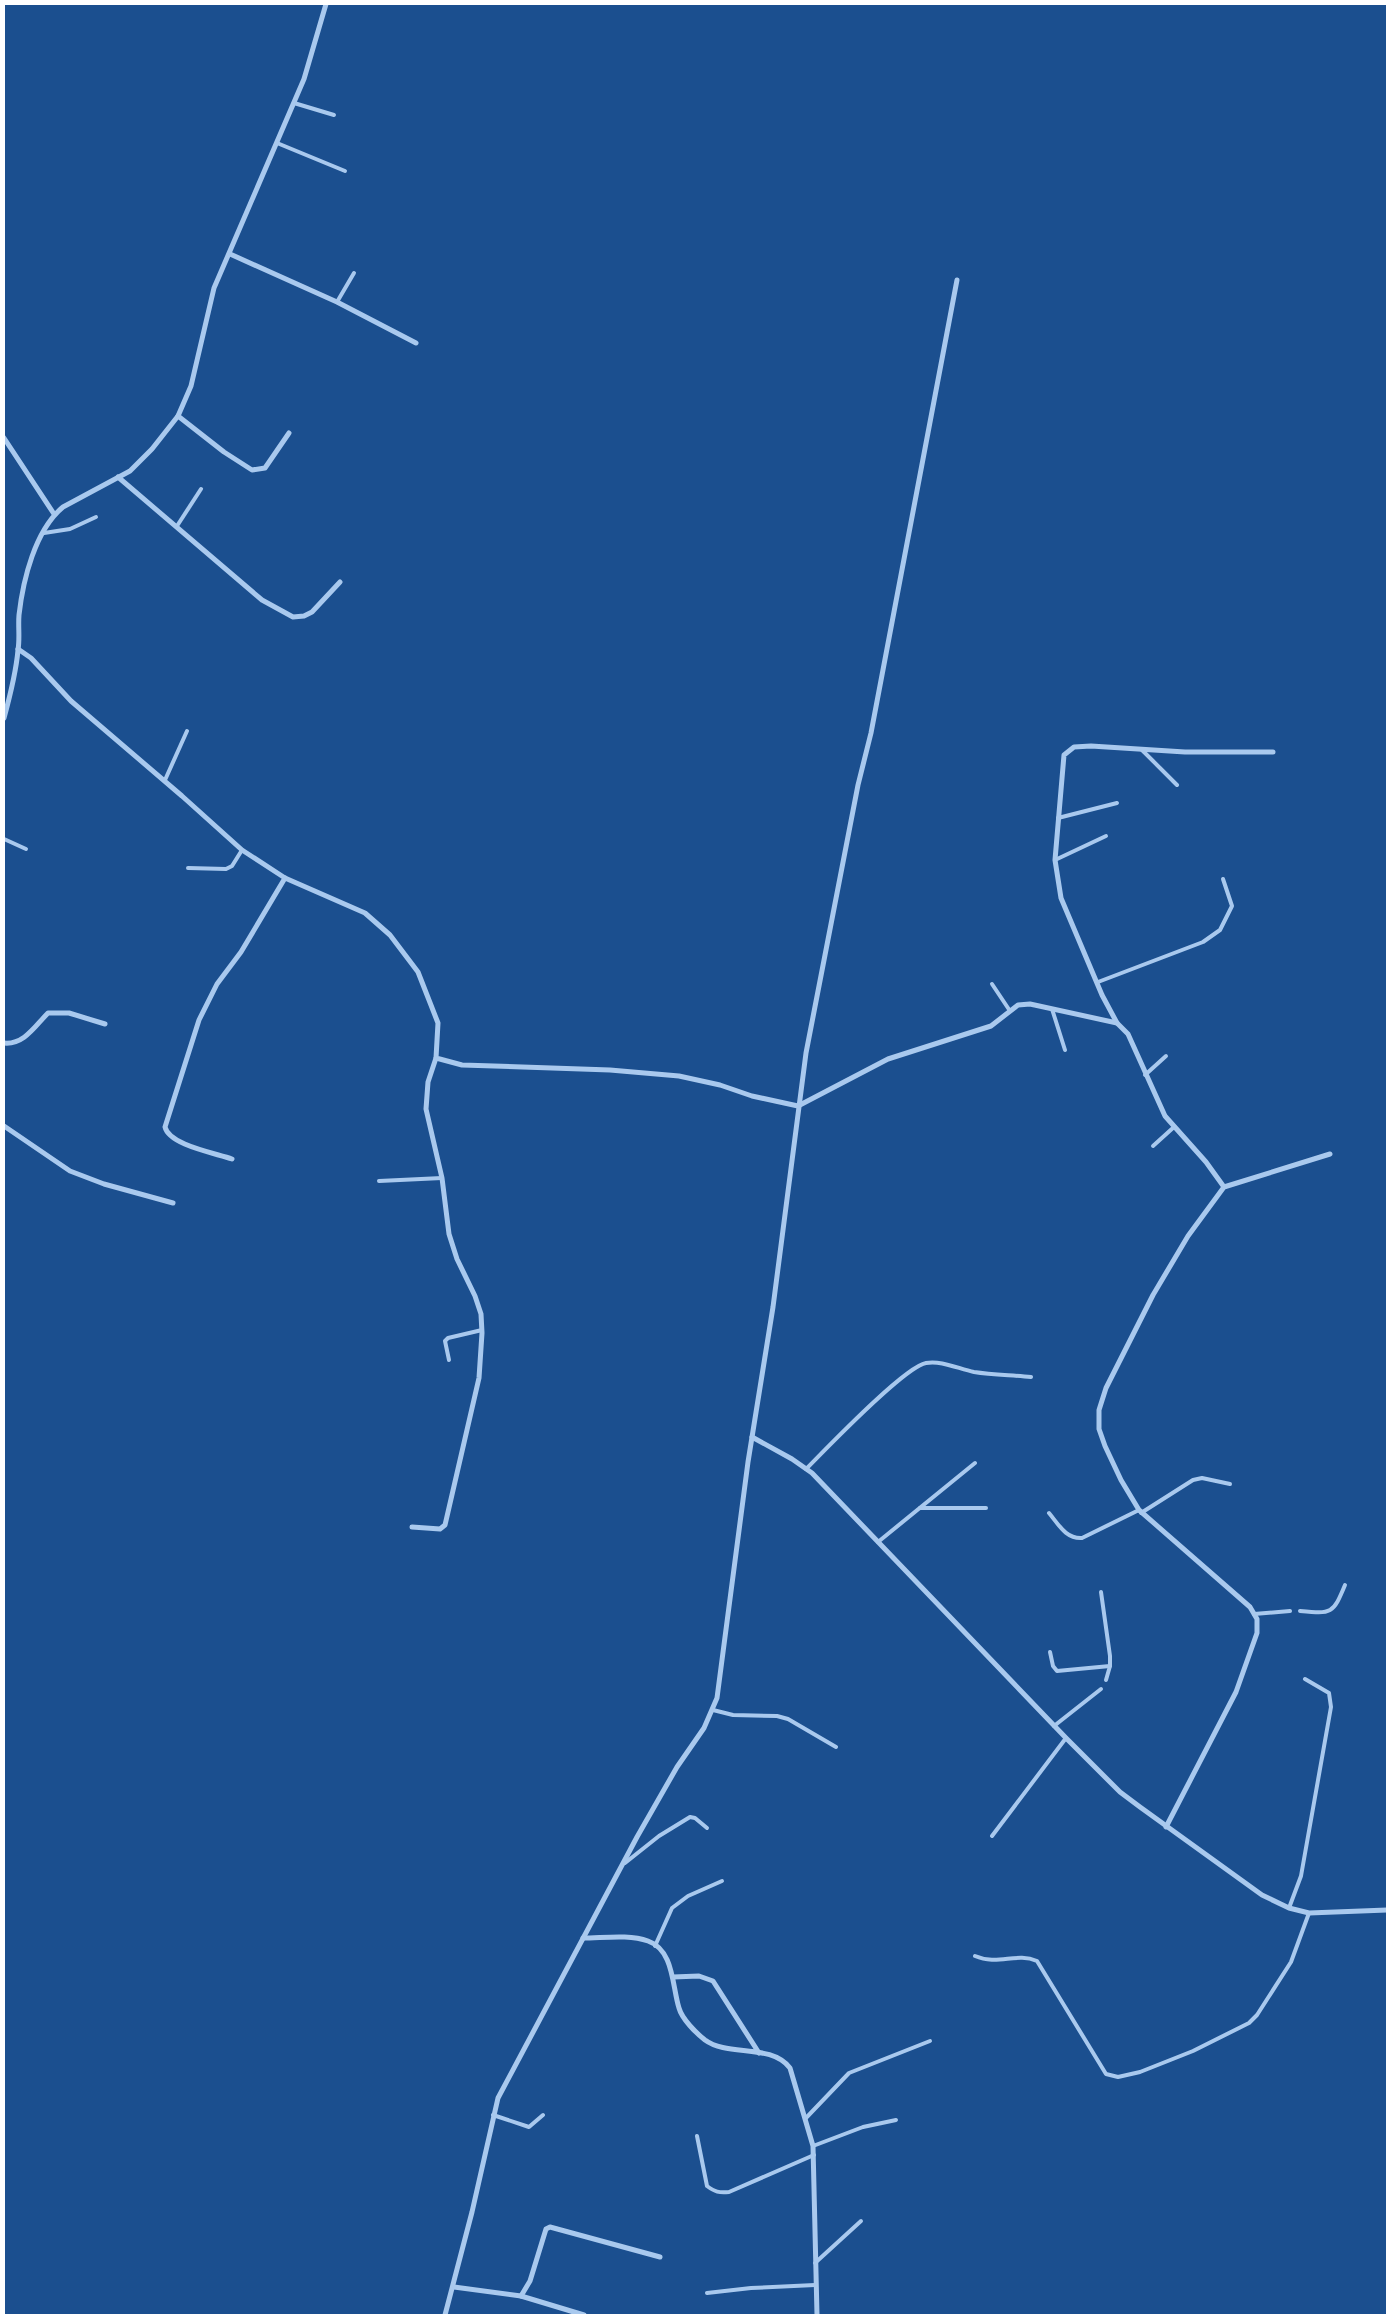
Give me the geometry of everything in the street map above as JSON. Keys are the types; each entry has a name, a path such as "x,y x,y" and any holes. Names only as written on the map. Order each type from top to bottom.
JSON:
{"street":[{"path":"4,718 10,699 18,649 19,617 23,588 34,550 54,514 63,507 130,471 152,449 178,416 191,386 214,288 304,79 326,4"},
{"path":"230,254 337,302 416,343"},
{"path":"445,2315 454,2287 498,2098 623,1864 677,1767 704,1728 713,1710 722,1668 752,1437 773,1307 798,1106 839,882 858,785 871,733 957,280"},
{"path":"178,416 224,452 252,470 265,468 289,433"},
{"path":"4,438 54,514"},
{"path":"118,478 177,526 262,600 292,617 304,616 312,612 340,582"},
{"path":"18,649 31,658 71,701 165,780 242,850 285,878 365,913 390,936 418,972 438,1023 436,1058 428,1082 426,1109 442,1178 449,1234 457,1259 475,1296 482,1330 479,1378 445,1525 440,1529 412,1527"},
{"path":"1224,1187 1206,1162 1165,1116 1128,1034 1117,1022 1102,995 1061,898 1055,860 1064,755 1074,747 1091,746 1185,752 1273,752"},
{"path":"232,1159 174,1140 167,1133 165,1127 199,1020 213,991 241,952 285,878"},
{"path":"436,1058 462,1065 610,1070 679,1076 720,1085 752,1096 798,1106 888,1059 991,1026 1018,1005 1030,1004 1117,1022"},
{"path":"4,1043 13,1044 21,1041 48,1013 69,1013 105,1024"},
{"path":"4,1126 70,1171 104,1184 173,1203"},
{"path":"1166,1827 1236,1692 1257,1633 1257,1619 1250,1607 1140,1511 1121,1480 1105,1446 1099,1430 1099,1410 1106,1388 1153,1295 1188,1236 1224,1187 1330,1154"},
{"path":"752,1437 806,1469 1120,1792 1166,1827 1262,1895 1289,1908 1309,1912 1387,1910"},
{"path":"583,1938 636,1938 650,1942 670,1966 679,2009 683,2017 705,2040 714,2044 784,2060 790,2068 814,2155 817,2315"},
{"path":"673,1977 698,1976 713,1981 760,2053"},
{"path":"521,2296 530,2281 546,2229 550,2227 660,2257"},
{"path":"454,2287 521,2296 584,2315"}],"lane":[{"path":"294,103 334,115"},
{"path":"277,143 345,171"},
{"path":"337,302 354,273"},
{"path":"177,526 201,489"},
{"path":"44,533 70,529 96,517"},
{"path":"165,780 187,731"},
{"path":"1142,750 1177,785"},
{"path":"1058,818 1117,802"},
{"path":"1055,860 1106,836"},
{"path":"4,839 26,849"},
{"path":"188,868 226,869 232,866 242,850"},
{"path":"1098,982 1203,942 1220,930 1232,906 1223,879"},
{"path":"992,984 1010,1011"},
{"path":"1052,1009 1065,1050"},
{"path":"1145,1075 1166,1056"},
{"path":"1153,1146 1174,1127"},
{"path":"379,1181 442,1178"},
{"path":"449,1360 445,1341 448,1338 482,1330"},
{"path":"806,1469 894,1384 910,1370 926,1362 939,1363 976,1372 1031,1377"},
{"path":"878,1542 975,1463"},
{"path":"1049,1513 1068,1536 1082,1538 1140,1511 1193,1480 1202,1478 1230,1484"},
{"path":"920,1508 986,1508"},
{"path":"1300,1611 1323,1612 1332,1610 1336,1606 1345,1585"},
{"path":"1101,1592 1110,1666 1106,1680"},
{"path":"1254,1614 1290,1611"},
{"path":"1050,1652 1053,1666 1057,1671 1110,1666"},
{"path":"1289,1908 1301,1876 1331,1707 1329,1692 1305,1679"},
{"path":"1054,1726 1101,1688"},
{"path":"713,1710 733,1716 777,1716 788,1719 836,1747"},
{"path":"992,1836 1066,1738"},
{"path":"623,1864 659,1836 690,1818 695,1818 707,1828"},
{"path":"655,1946 672,1908 688,1896 722,1881"},
{"path":"975,1956 986,1961 1022,1958 1037,1961 1106,2074 1112,2077 1126,2076 1193,2051 1249,2023 1291,1962 1309,1912"},
{"path":"805,2119 849,2073 930,2041"},
{"path":"493,2115 529,2127 543,2115"},
{"path":"813,2146 863,2127 896,2120"},
{"path":"696,2136 707,2186 713,2191 720,2193 729,2192 814,2155"},
{"path":"815,2263 861,2221"},
{"path":"707,2293 751,2288 815,2285"}]}
